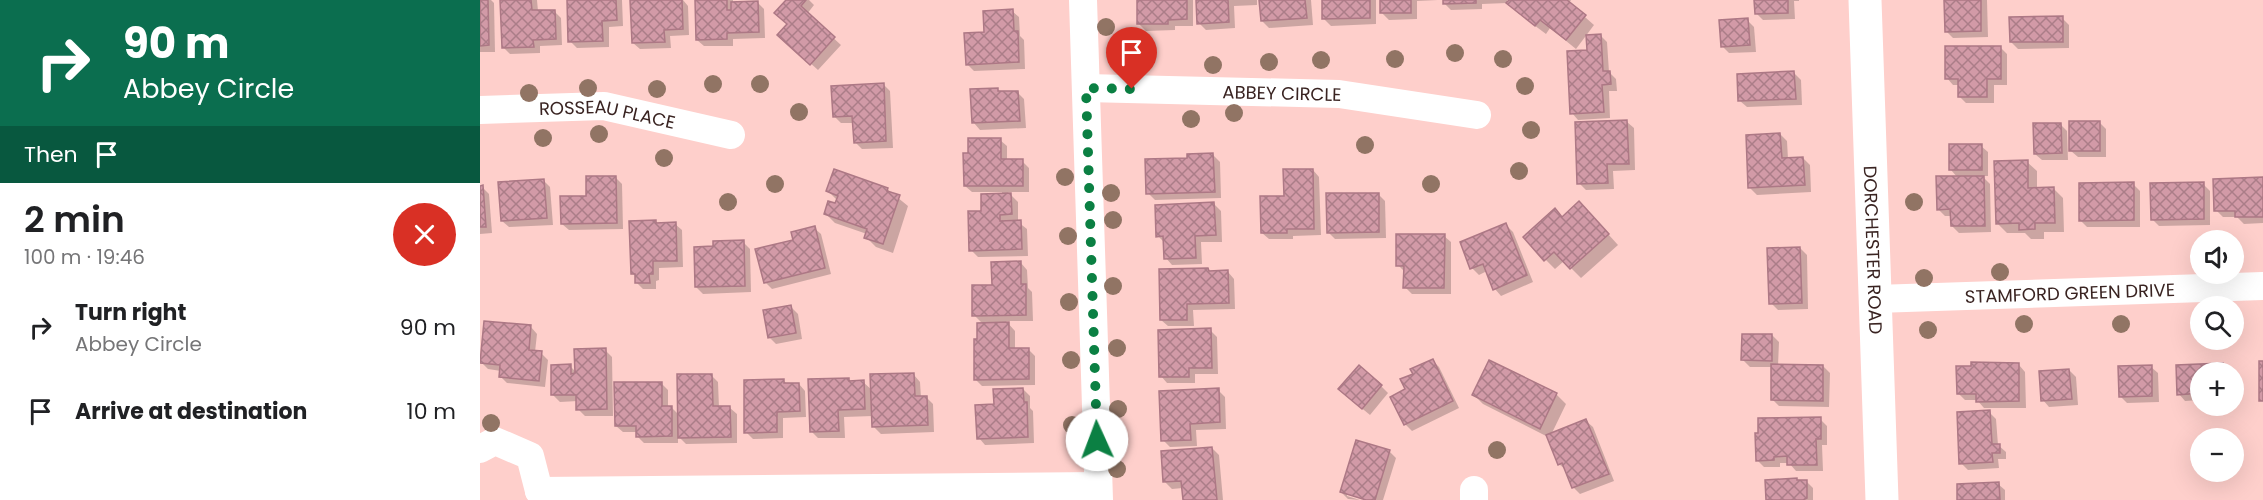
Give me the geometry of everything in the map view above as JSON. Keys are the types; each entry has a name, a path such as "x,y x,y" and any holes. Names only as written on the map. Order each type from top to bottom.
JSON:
{"main road":[{"name":"DORCHESTER ROAD","path":"1865,0 1882,500"}],"street":[{"path":"480,448 495,441 530,456 536,496 1099,493 1083,0"},
{"name":"ABBEY CIRCLE","path":"1086,88 1340,94 1477,115"},
{"name":"ROSSEAU PLACE","path":"480,110 604,106 731,135"},
{"name":"STAMFORD GREEN DRIVE","path":"1876,299 2263,286"}],"building":[{"path":"480,0 488,0 489,45 480,46"},
{"path":"500,0 531,0 532,10 555,10 556,39 533,40 534,47 502,48"},
{"path":"567,0 616,0 617,20 602,21 603,41 568,42"},
{"path":"630,0 682,0 683,29 664,30 665,42 632,43"},
{"path":"695,0 727,0 727,10 731,10 731,2 758,1 759,32 727,33 727,39 696,40"},
{"path":"786,0 806,0 801,6 835,37 810,65 777,35 787,24 774,13"},
{"path":"1137,0 1187,0 1187,19 1168,20 1168,24 1137,24"},
{"path":"1196,0 1228,0 1229,22 1197,24"},
{"path":"1259,0 1305,0 1307,18 1261,21"},
{"path":"1322,0 1370,0 1370,18 1322,19"},
{"path":"1380,0 1411,0 1411,13 1380,13"},
{"path":"1443,0 1476,0 1476,3 1443,4"},
{"path":"1509,0 1567,0 1586,15 1566,40 1540,20 1535,26 1506,3"},
{"path":"1754,0 1788,0 1788,13 1755,14"},
{"path":"1944,0 1981,0 1981,31 1945,32"},
{"path":"1013,9 1014,31 1018,31 1019,62 966,65 964,33 984,32 983,11"},
{"path":"2063,16 2063,42 2010,42 2009,17"},
{"path":"1748,18 1750,45 1721,47 1719,20"},
{"path":"1601,34 1603,71 1610,71 1611,84 1602,85 1604,112 1570,114 1567,51 1587,50 1586,35"},
{"path":"1945,46 2001,46 2001,79 1987,79 1987,97 1958,97 1958,79 1945,79"},
{"path":"1794,71 1796,99 1738,101 1737,74"},
{"path":"884,83 886,141 854,143 852,116 833,117 831,86"},
{"path":"998,88 998,91 1018,91 1020,121 972,123 970,89"},
{"path":"1627,120 1629,164 1607,164 1608,183 1577,184 1575,122"},
{"path":"2069,121 2100,121 2100,151 2069,151"},
{"path":"2033,123 2061,123 2062,153 2034,154"},
{"path":"1780,133 1782,158 1803,157 1805,185 1748,188 1746,135"},
{"path":"968,138 1001,138 1001,159 1023,159 1023,186 964,186 963,153 968,153"},
{"path":"1949,144 1982,144 1982,170 1949,170"},
{"path":"1213,153 1215,192 1146,194 1145,159 1187,158 1187,154"},
{"path":"2028,160 2028,188 2054,187 2055,223 2035,223 2035,229 2019,230 2019,223 1996,224 1994,161"},
{"path":"834,169 888,188 887,191 900,195 883,244 864,238 867,229 824,214 828,201 835,203 838,196 826,191"},
{"path":"1283,169 1313,169 1314,229 1287,229 1287,233 1261,233 1260,196 1284,196"},
{"path":"586,176 616,176 617,223 561,224 560,196 586,196"},
{"path":"1936,176 1984,176 1985,226 1951,226 1950,209 1937,210"},
{"path":"2263,177 2263,217 2235,217 2235,211 2214,211 2213,179"},
{"path":"544,179 547,218 501,221 498,182"},
{"path":"2134,182 2134,220 2079,221 2079,183"},
{"path":"2204,182 2204,219 2151,220 2150,183"},
{"path":"483,185 486,227 480,227 480,186"},
{"path":"1011,193 1012,214 1000,215 1000,221 1021,220 1022,249 969,251 968,211 981,211 981,194"},
{"path":"1326,193 1379,193 1379,232 1327,233"},
{"path":"1579,201 1609,234 1570,269 1554,252 1544,261 1523,237 1555,208 1562,217"},
{"path":"1214,202 1216,235 1195,236 1196,258 1164,259 1163,236 1156,237 1155,205"},
{"path":"656,220 656,223 676,222 677,261 653,261 653,274 649,274 650,283 635,283 635,274 631,274 629,221"},
{"path":"1506,223 1527,275 1493,290 1483,264 1470,269 1460,242"},
{"path":"815,226 825,268 764,283 755,249 793,240 791,232"},
{"path":"1396,234 1445,234 1444,288 1403,288 1404,266 1396,266"},
{"path":"744,240 745,286 695,287 694,247 713,246 713,241"},
{"path":"1800,247 1802,303 1769,304 1767,248"},
{"path":"1021,261 1021,284 1026,284 1026,315 972,316 972,285 992,285 991,262"},
{"path":"1208,268 1209,271 1228,270 1229,303 1187,304 1187,320 1160,320 1159,269"},
{"path":"791,305 796,333 768,338 763,310"},
{"path":"484,321 531,325 529,350 542,351 539,381 499,377 500,365 480,363"},
{"path":"1009,322 1009,348 1029,348 1029,379 974,380 974,339 977,339 977,323"},
{"path":"1211,328 1212,368 1189,368 1189,377 1159,377 1158,330"},
{"path":"1742,334 1772,334 1772,361 1741,360"},
{"path":"606,348 607,409 576,410 576,395 551,395 551,365 571,364 571,374 575,373 574,349"},
{"path":"1433,359 1453,401 1404,425 1390,397 1405,389 1400,379 1413,374 1410,369"},
{"path":"1489,360 1557,393 1540,429 1472,395"},
{"path":"2259,361 2263,361 2263,401 2259,401"},
{"path":"1971,362 2019,363 2019,401 1976,402 1976,394 1957,394 1956,366 1971,366"},
{"path":"1771,364 1823,365 1823,401 1771,400"},
{"path":"2190,364 2190,394 2177,395 2176,365"},
{"path":"1359,365 1382,385 1362,409 1338,389"},
{"path":"2152,365 2152,396 2119,397 2118,366"},
{"path":"2069,369 2072,399 2041,401 2039,371"},
{"path":"914,373 915,396 927,396 928,425 872,427 870,374"},
{"path":"677,374 712,374 713,406 730,406 731,437 678,438"},
{"path":"849,378 849,381 864,380 865,409 838,410 839,431 810,432 808,379"},
{"path":"784,379 784,383 799,383 800,411 777,412 777,432 744,433 744,380"},
{"path":"614,382 662,382 662,406 672,406 672,436 636,437 636,426 615,426"},
{"path":"1023,388 1024,402 1027,402 1028,437 977,439 975,405 994,404 993,389"},
{"path":"1219,388 1220,422 1190,424 1191,440 1161,441 1159,391"},
{"path":"1990,410 1992,444 2000,444 2000,453 1992,453 1993,462 1959,464 1957,412"},
{"path":"1821,417 1821,439 1816,439 1817,465 1787,465 1787,456 1774,457 1774,460 1756,461 1755,433 1758,433 1758,418"},
{"path":"1586,419 1609,474 1572,488 1562,463 1558,465 1546,435"},
{"path":"1356,440 1390,450 1375,500 1366,500 1340,492"},
{"path":"1212,447 1217,500 1183,500 1181,481 1163,482 1161,451"},
{"path":"1797,478 1797,480 1807,480 1807,498 1803,500 1766,500 1765,480"},
{"path":"1999,482 2000,500 1957,500 1957,484"}],"route":[{"path":"1097,440 1086,88 1132,89"}]}
